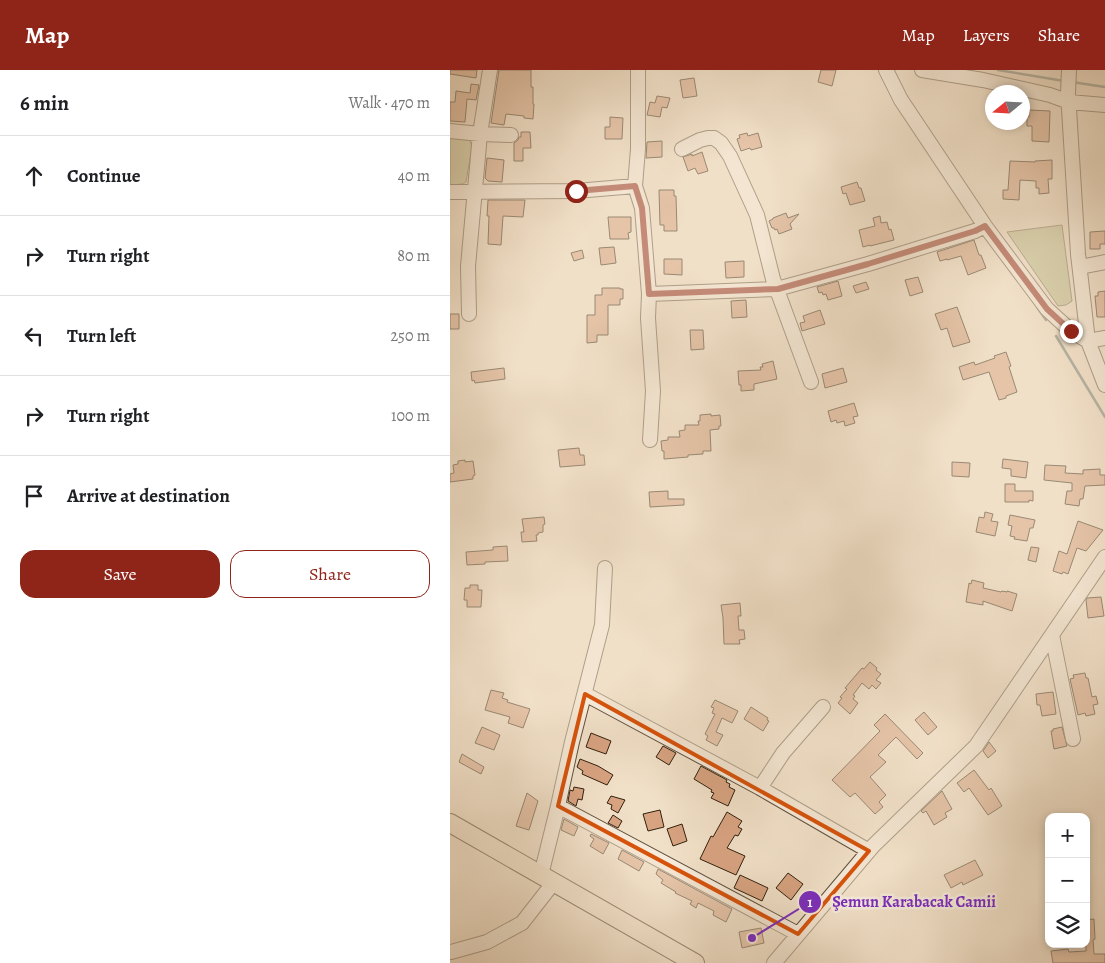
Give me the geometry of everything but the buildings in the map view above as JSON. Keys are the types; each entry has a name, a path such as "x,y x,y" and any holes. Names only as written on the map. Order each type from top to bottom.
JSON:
{"main road":[{"path":"450,823 695,963"}],"street":[{"path":"468,314 468,266 474,192 480,134 490,70"},
{"path":"638,70 638,149 635,186 642,208 649,294 648,318 653,391 650,440"},
{"path":"886,70 901,100 985,226 1047,309 1071,331 1088,341 1105,338"},
{"path":"922,70 983,80 1105,105"},
{"path":"1069,70 1068,97 1080,267 1088,341 1105,385"},
{"path":"450,131 511,135"},
{"path":"682,149 700,140 714,138 718,140 730,156 757,216 774,279 811,382"},
{"path":"450,192 576,191 635,186"},
{"path":"649,294 778,289 868,264 975,231 985,226"},
{"path":"1080,267 1105,262"},
{"path":"774,963 869,851 976,746 1105,557"},
{"path":"451,952 486,942 522,923 547,879 558,806 572,742 602,625 606,568"},
{"path":"1052,635 1074,739"},
{"path":"585,694 760,788 869,851"},
{"path":"760,788 784,753 823,707"},
{"path":"558,806 798,934"}],"highlighted area":[{"path":"585,694 869,851 798,934 558,806"}],"shaded area":[{"path":"450,135 469,137 472,147 466,182 463,184 450,185"},
{"path":"1062,225 1072,301 1066,305 1058,306 1007,232"}],"waterway":[{"path":"998,70 1064,81"},
{"path":"1072,82 1105,87"},
{"path":"1037,307 1046,320"},
{"path":"1056,336 1105,417"}],"place":[{"name":"Şemun Karabacak Camii","path":"752,938"}],"route":[{"path":"576,191 635,186 642,208 649,294 778,289 868,264 975,231 985,226 1047,309 1071,331"}]}
